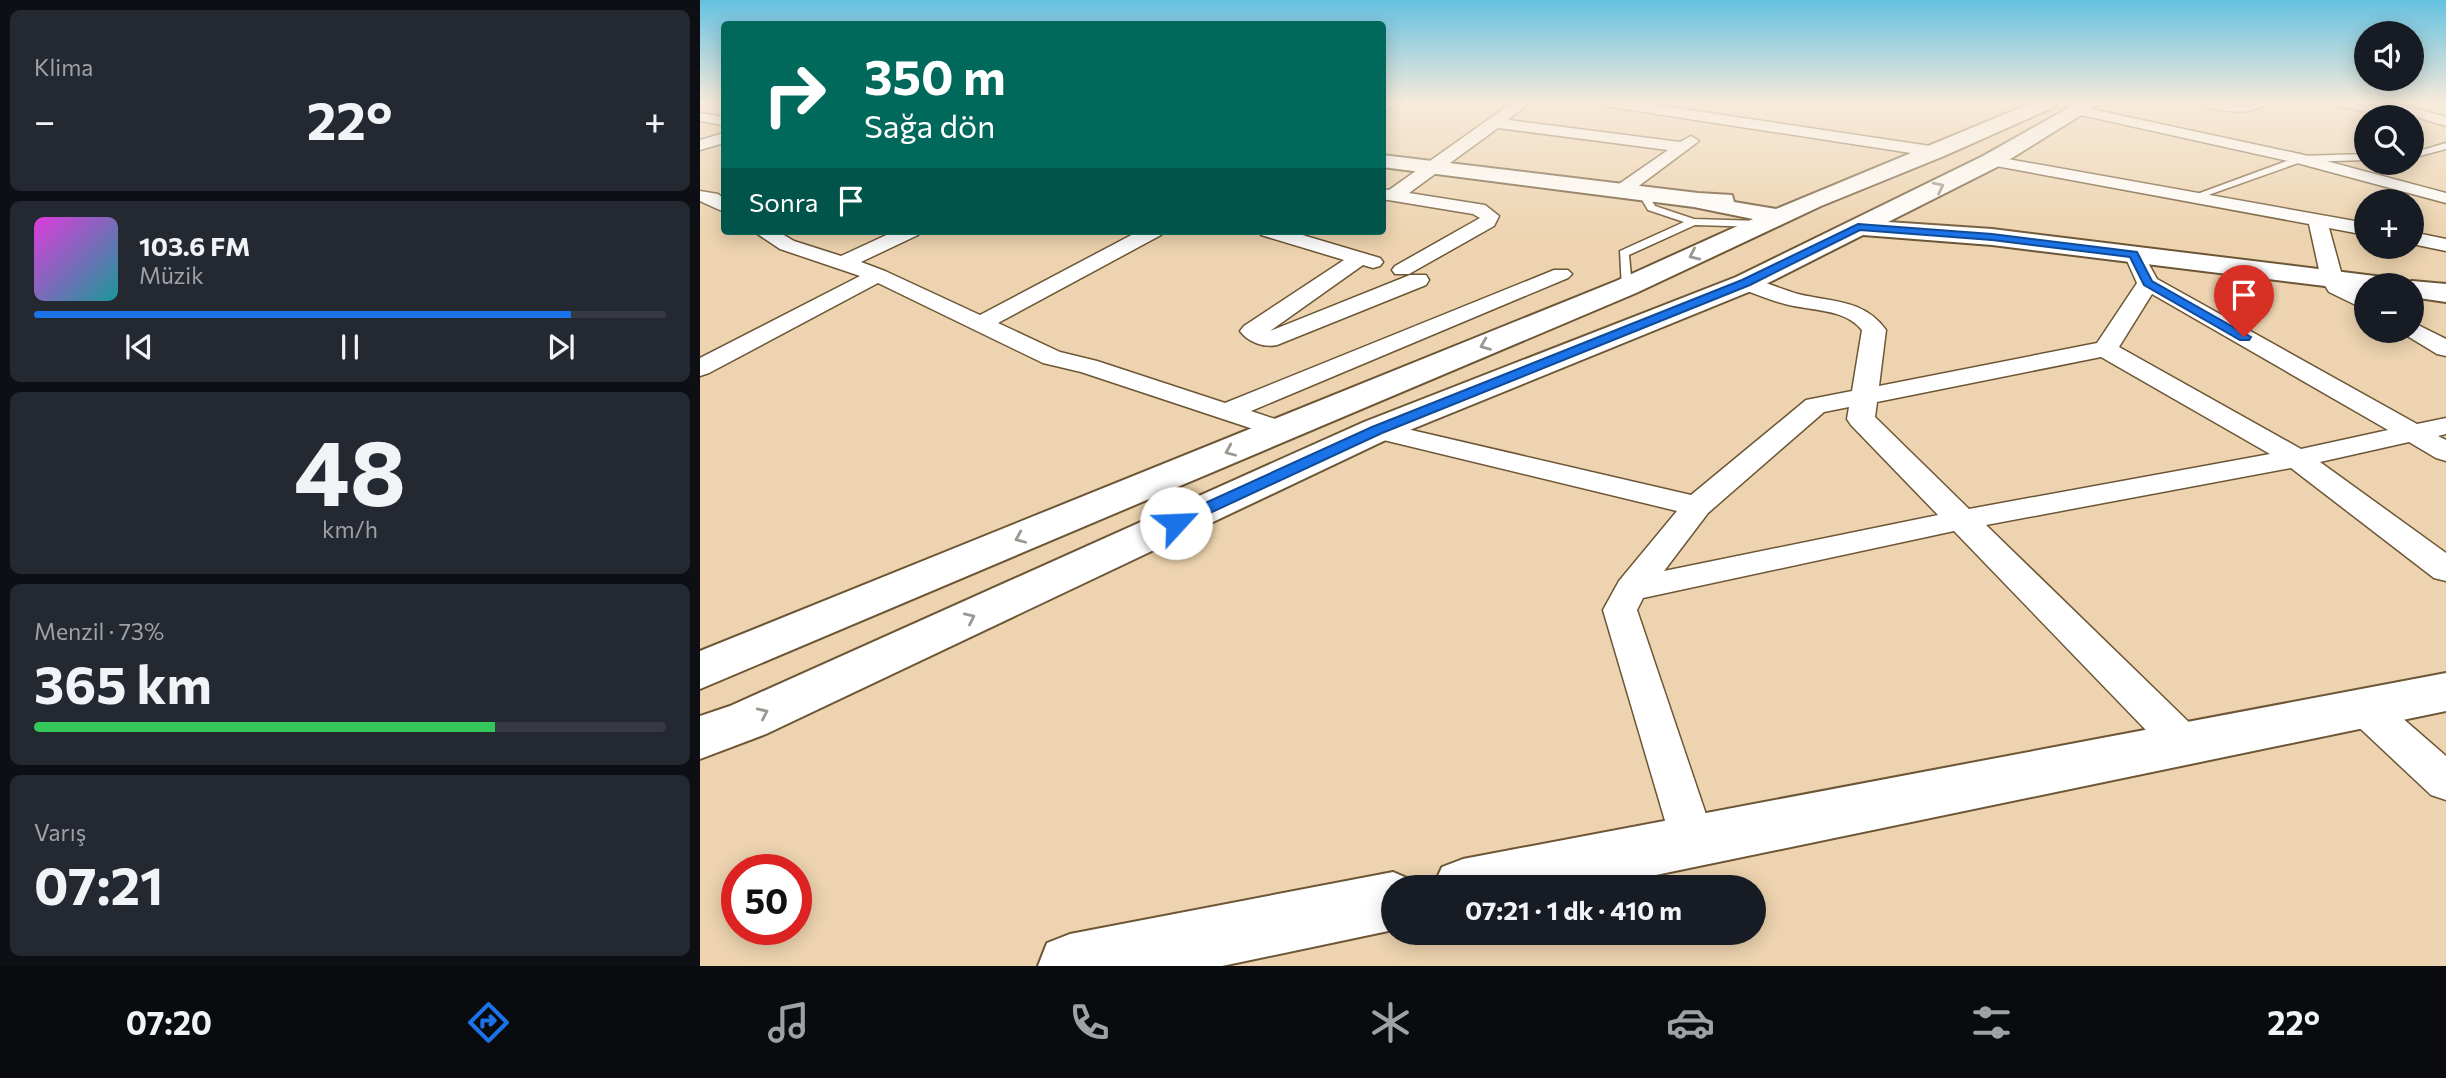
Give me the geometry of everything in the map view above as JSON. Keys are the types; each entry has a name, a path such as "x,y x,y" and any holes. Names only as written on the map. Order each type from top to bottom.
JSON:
{"main road":[{"path":"700,671 1626,287 1813,201 1950,147"},
{"path":"700,738 748,720 1377,430 1746,283 1991,161 2008,147"},
{"path":"1386,161 1633,192 1696,211 1813,201 1850,204 1871,221"},
{"path":"1696,211 1716,206 1770,220 1871,221 2354,282"},
{"path":"2424,290 2446,293"},
{"path":"1523,875 2446,692"},
{"path":"1070,966 1381,903"}],"street":[{"path":"1387,195 1436,167 1463,147"},
{"path":"1633,192 1683,147"},
{"path":"1905,147 1937,152"},
{"path":"2248,147 2446,198"},
{"path":"1991,161 2354,227"},
{"path":"1387,195 1479,209 1490,216 1487,222 1402,270"},
{"path":"700,196 712,198 721,205"},
{"path":"2317,219 2332,279 2337,286 2354,296"},
{"path":"770,235 787,245 878,275 1052,358 1087,366 1280,430"},
{"path":"843,263 902,235"},
{"path":"980,324 1147,235"},
{"path":"1282,235 1402,270 1418,279 1269,340 1252,331 1360,258"},
{"path":"2424,240 2446,245"},
{"path":"2134,254 2148,283 2446,452"},
{"path":"1226,412 1561,274"},
{"path":"700,368 878,275"},
{"path":"1746,283 1797,301 1846,309 1869,322 1874,330 1861,419 2184,743"},
{"path":"2105,349 2148,283"},
{"path":"2424,336 2446,349"},
{"path":"1693,841 1620,610 1631,589 1697,506 1815,406 1865,394 2105,349 2297,458 2446,570"},
{"path":"1631,589 1960,520 2297,458 2446,426"},
{"path":"1377,430 1697,506"},
{"path":"2363,707 2446,782"}],"lane":[{"path":"2424,152 2442,147"},
{"path":"2194,197 2300,159 2354,157"},
{"path":"1626,287 1624,253 1696,211"}],"route":[{"path":"1176,523 1377,430 1746,283 1858,227 1992,237 2134,254 2148,283 2244,337"}]}
